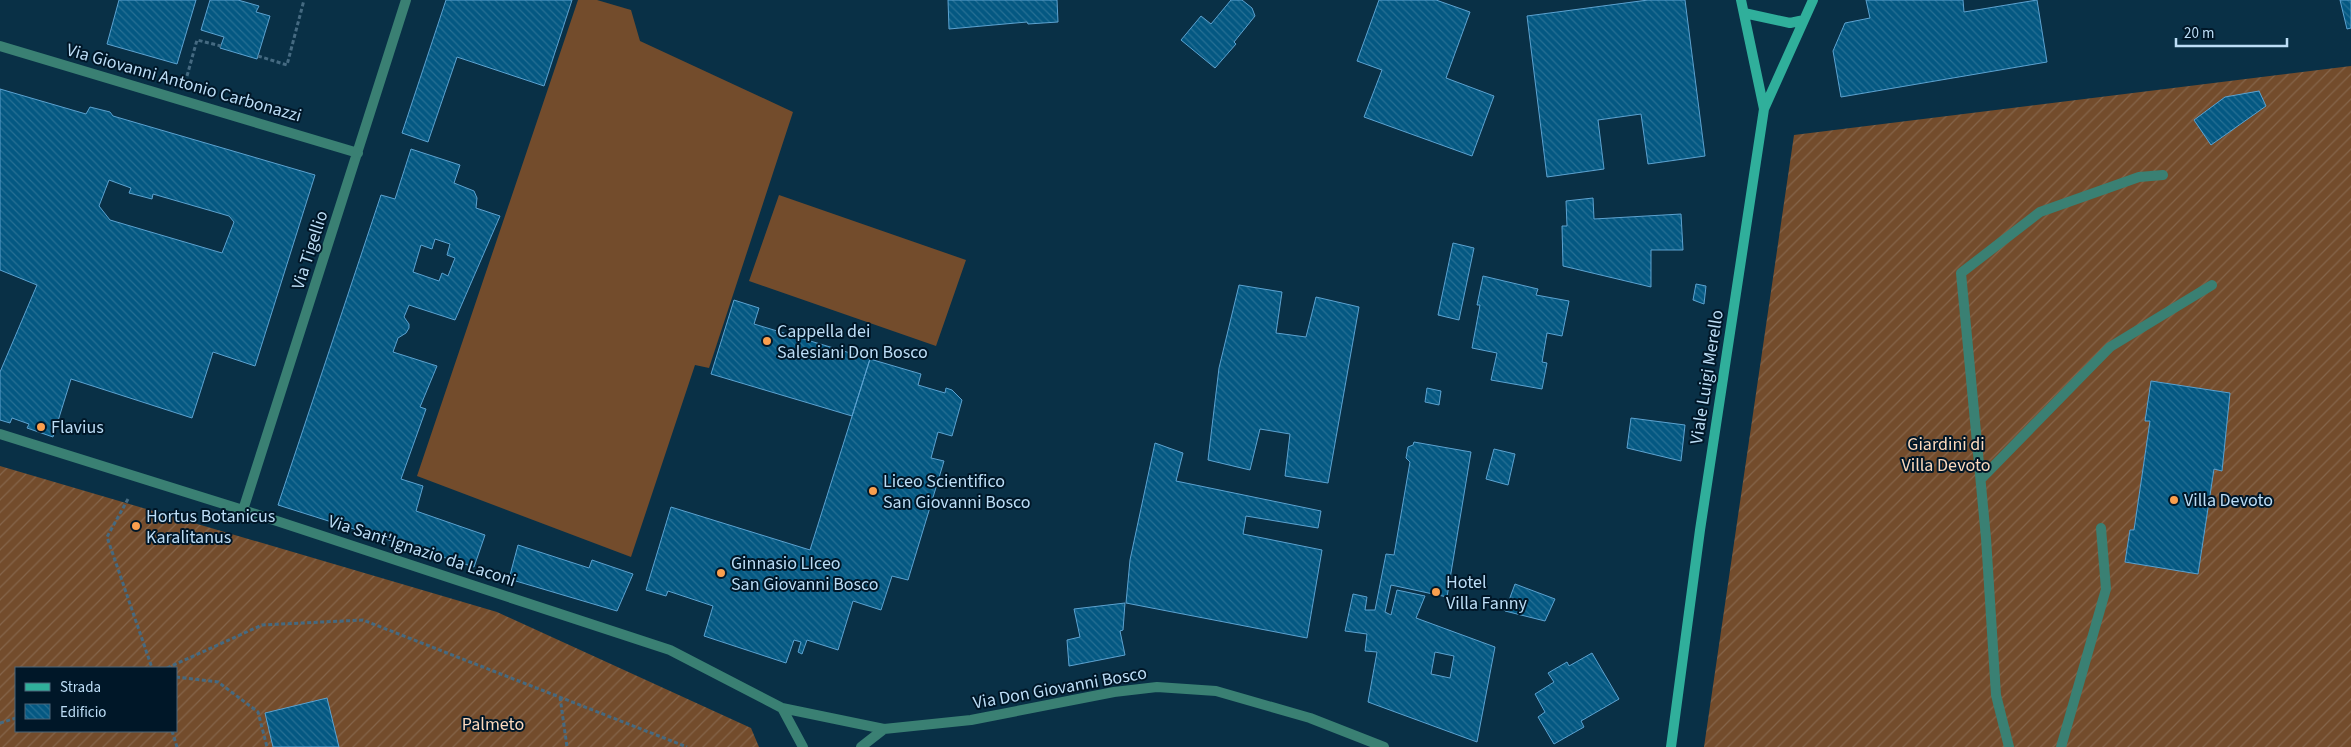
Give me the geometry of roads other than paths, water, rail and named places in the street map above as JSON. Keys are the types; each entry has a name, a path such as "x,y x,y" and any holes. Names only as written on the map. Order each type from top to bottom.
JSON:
{"street":[{"name":"Via Tigellio","path":"243,510 406,0"},
{"name":"Viale Luigi Merello","path":"1671,747 1700,530 1764,109 1741,0"},
{"path":"1764,109 1813,0"},
{"path":"1744,13 1790,23 1804,20"},
{"name":"Via Giovanni Antonio Carbonazzi","path":"0,46 358,152"},
{"path":"2008,747 1996,695 1980,479 1961,273 2040,212 2139,177 2163,176"},
{"path":"1980,479 2110,347 2212,285"},
{"name":"Via Sant'Ignazio da Laconi","path":"0,434 243,510 670,650 782,708 884,729"},
{"path":"2061,747 2106,589 2101,528"},
{"name":"Via Don Giovanni Bosco","path":"884,729 971,720 1114,692 1157,687 1216,692 1310,718 1384,747"},
{"path":"782,708 803,747"},
{"path":"861,747 884,729"}],"place":[{"name":"Cappella dei Salesiani Don Bosco","path":"767,341"},
{"name":"Flavius","path":"41,427"},
{"name":"Liceo Scientifico San Giovanni Bosco","path":"873,491"},
{"name":"Villa Devoto","path":"2174,500"},
{"name":"Hortus Botanicus Karalitanus","path":"136,526"},
{"name":"Ginnasio LIceo San Giovanni Bosco","path":"721,573"},
{"name":"Hotel Villa Fanny","path":"1436,592"}],"park label":[{"name":"Giardini di Villa Devoto","path":"1946,454"},
{"name":"Palmeto","path":"493,724"}]}
